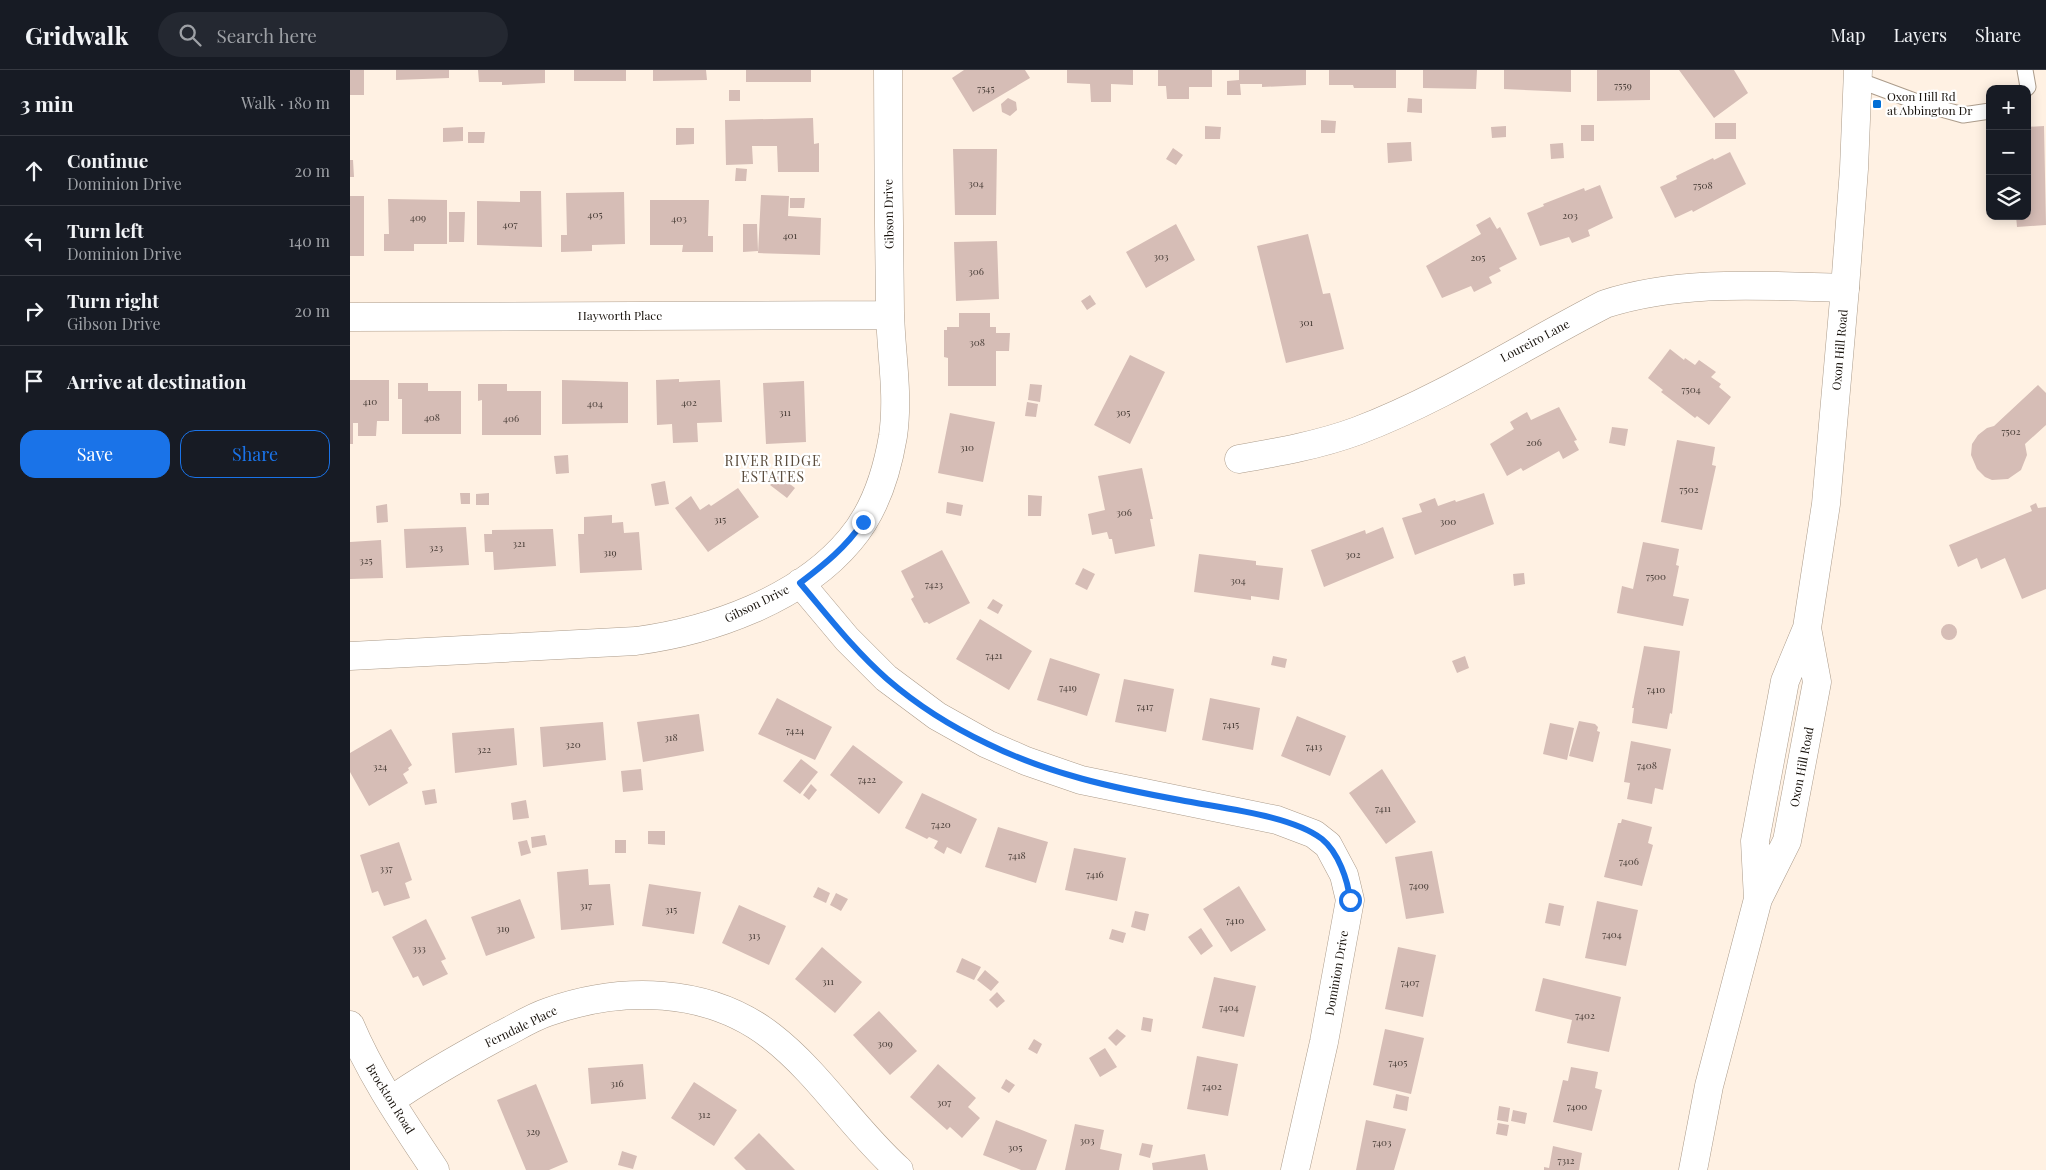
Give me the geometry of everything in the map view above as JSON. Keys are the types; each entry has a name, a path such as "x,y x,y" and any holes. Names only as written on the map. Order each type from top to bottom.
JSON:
{"street":[{"name":"Gibson Drive","path":"350,656 636,641 672,636 700,629 749,611 800,583 833,558 850,540 863,522 880,485 891,444 895,414 895,372 890,315 888,70"},
{"name":"Oxon Hill Road","path":"1693,1170 1709,1086 1758,900 1787,841 1806,752 1817,682 1808,628 1826,504 1846,288 1858,75"},
{"name":"Loureiro Lane","path":"1239,459 1325,441 1358,431 1433,396 1605,304 1623,298 1668,290 1707,287 1846,288"},
{"name":"Hayworth Place","path":"350,317 890,315"},
{"name":"Dominion Drive","path":"800,583 847,639 886,678 937,716 987,744 1026,761 1081,780 1277,820 1314,834 1328,845 1344,875 1350,900 1324,1042 1295,1170"},
{"name":"Ferndale Place","path":"390,1101 463,1055 552,1010 605,998 640,994 685,998 705,1002 770,1035 807,1069 884,1156 899,1170"},
{"name":"Brockton Road","path":"350,1025 368,1064 435,1170"}],"lane":[{"path":"2025,70 2028,85"},
{"path":"1858,75 1920,103 1964,114 1986,111"}],"building":[{"path":"350,70 364,70 364,95 350,95"},
{"path":"396,70 449,70 449,78 396,80"},
{"path":"478,70 545,70 545,83 502,85 502,82 479,82"},
{"path":"574,70 626,70 626,81 574,81"},
{"path":"653,70 706,70 707,80 653,81"},
{"path":"746,70 811,70 811,82 746,82"},
{"path":"964,70 1025,70 1030,78 973,112 952,78"},
{"path":"1067,70 1133,70 1133,85 1111,84 1111,102 1091,102 1090,84 1067,83"},
{"path":"1158,70 1212,70 1212,87 1189,87 1189,99 1167,99 1166,86 1158,86"},
{"path":"1239,70 1306,70 1306,85 1262,87 1262,84 1240,84 1241,95 1227,95 1227,81 1239,80"},
{"path":"1329,70 1396,70 1396,88 1354,88 1353,85 1329,85"},
{"path":"1423,70 1477,70 1476,89 1423,88"},
{"path":"1504,70 1571,70 1571,92 1504,89"},
{"path":"1597,70 1650,70 1650,100 1597,101"},
{"path":"1679,70 1734,70 1748,93 1714,118"},
{"path":"729,90 740,90 740,101 729,101"},
{"path":"1008,98 1016,102 1017,110 1010,116 1002,112 1001,104"},
{"path":"1408,98 1422,99 1422,113 1407,112"},
{"path":"813,118 814,144 819,143 819,172 778,172 777,146 752,146 753,164 726,165 725,120"},
{"path":"1321,120 1336,121 1335,133 1321,133"},
{"path":"1715,123 1736,123 1736,139 1715,139"},
{"path":"1581,125 1594,125 1594,141 1581,141"},
{"path":"1205,126 1221,127 1220,139 1205,139"},
{"path":"1506,126 1506,137 1492,138 1491,127"},
{"path":"2044,126 2046,225 2017,227 2016,220 2031,220 2031,127"},
{"path":"463,127 463,141 443,142 443,128"},
{"path":"676,128 694,128 694,144 676,145"},
{"path":"468,132 485,132 484,143 468,143"},
{"path":"1411,142 1412,161 1388,163 1387,143"},
{"path":"1563,143 1564,158 1551,159 1550,144"},
{"path":"1173,148 1183,155 1176,165 1166,159"},
{"path":"953,149 997,149 996,215 955,215"},
{"path":"1730,152 1746,184 1693,212 1692,210 1675,218 1660,187 1677,179 1676,176"},
{"path":"350,160 353,160 354,177 350,177"},
{"path":"736,168 747,169 746,181 735,181"},
{"path":"1600,185 1613,218 1588,230 1590,236 1572,243 1569,237 1540,246 1527,213 1544,206 1543,204 1584,188 1585,191"},
{"path":"520,191 541,191 542,247 477,245 477,201 520,202"},
{"path":"624,192 625,244 592,245 592,251 561,252 561,235 567,235 566,193"},
{"path":"761,195 789,196 788,216 821,218 820,255 758,253"},
{"path":"350,196 364,196 364,256 350,256"},
{"path":"790,198 805,198 804,208 790,208"},
{"path":"388,199 447,200 447,244 414,244 414,251 384,251 384,234 389,234"},
{"path":"650,200 709,200 708,236 713,236 713,252 682,252 683,245 650,245"},
{"path":"449,212 465,212 464,242 449,242"},
{"path":"1490,217 1497,229 1500,227 1517,259 1499,268 1501,271 1489,277 1492,283 1474,292 1471,286 1442,298 1426,266 1481,234 1476,225"},
{"path":"743,224 757,224 758,251 743,252"},
{"path":"1176,224 1195,260 1146,288 1126,252"},
{"path":"1308,234 1323,294 1330,293 1344,349 1286,363 1257,246"},
{"path":"997,241 999,299 956,301 954,242"},
{"path":"1090,295 1096,304 1087,310 1081,301"},
{"path":"959,313 990,313 990,327 996,327 996,333 1010,333 1009,351 996,351 996,386 948,386 948,358 944,357 944,330 947,330 947,327 959,327"},
{"path":"1670,349 1684,360 1685,358 1695,365 1699,360 1716,372 1711,377 1721,384 1719,387 1731,397 1709,425 1697,416 1695,418 1661,392 1663,390 1648,378"},
{"path":"1130,355 1165,372 1130,444 1094,425"},
{"path":"679,379 679,382 720,380 722,422 697,423 698,442 673,443 672,424 657,425 656,380"},
{"path":"350,380 389,380 389,421 377,421 376,436 358,436 358,423 353,423 353,444 350,444"},
{"path":"562,380 628,382 628,423 562,424"},
{"path":"804,381 806,442 766,444 763,383"},
{"path":"398,383 428,383 428,391 461,391 461,434 402,434 402,399 398,399"},
{"path":"478,384 507,384 507,391 541,391 541,435 482,435 482,400 478,401"},
{"path":"1030,384 1042,385 1040,402 1028,400"},
{"path":"2038,385 2046,393 2046,425 2025,444 2027,455 2021,470 2008,479 1992,480 1985,477 1977,469 1971,455 1972,444 1978,435 1987,428 1994,426"},
{"path":"1027,402 1038,404 1036,417 1025,416"},
{"path":"1559,407 1577,440 1574,441 1579,450 1563,459 1559,451 1523,471 1521,468 1507,476 1490,444 1514,429 1510,422 1527,412 1531,420"},
{"path":"950,413 995,422 983,482 938,473"},
{"path":"1612,427 1628,429 1625,446 1609,443"},
{"path":"1677,440 1715,447 1712,465 1716,466 1702,530 1661,522"},
{"path":"568,455 569,473 556,474 554,456"},
{"path":"1142,468 1153,519 1150,519 1155,546 1115,554 1112,539 1109,539 1107,532 1092,535 1088,514 1105,510 1098,476"},
{"path":"778,475 795,488 787,498 770,485"},
{"path":"665,481 669,504 655,506 651,484"},
{"path":"738,488 759,517 708,552 675,508 691,496 700,510 709,504 711,506"},
{"path":"460,493 470,493 470,504 461,504"},
{"path":"489,493 489,505 476,505 476,494"},
{"path":"1484,493 1494,524 1415,555 1402,518 1422,512 1419,504 1435,498 1438,506"},
{"path":"1028,495 1042,496 1041,516 1028,516"},
{"path":"947,502 963,505 961,516 946,513"},
{"path":"2036,503 2038,508 2046,507 2046,589 2022,599 2005,558 1981,569 1977,558 1958,567 1949,545 2032,511 2030,506"},
{"path":"387,504 388,522 377,523 376,506"},
{"path":"612,515 612,523 623,522 624,533 639,532 642,570 580,573 578,534 584,534 584,517"},
{"path":"466,527 469,565 406,568 404,529"},
{"path":"1383,527 1394,558 1324,587 1311,550 1365,530 1366,534"},
{"path":"553,529 556,566 494,570 493,552 485,552 484,534 492,534 492,530"},
{"path":"381,540 383,578 350,579 350,542"},
{"path":"1643,542 1679,549 1676,565 1679,566 1673,596 1689,599 1683,626 1617,613 1622,586 1633,589"},
{"path":"942,550 970,603 929,624 927,622 924,623 911,599 914,597 901,571"},
{"path":"1199,554 1256,561 1256,565 1283,568 1279,600 1251,596 1251,600 1194,592"},
{"path":"1083,568 1095,574 1087,590 1075,584"},
{"path":"1524,573 1525,584 1514,586 1513,574"},
{"path":"993,599 1003,605 998,614 987,608"},
{"path":"980,619 1032,651 1009,690 956,659"},
{"path":"1946,624 1952,624 1957,629 1955,638 1946,640 1941,635 1941,629"},
{"path":"1644,646 1680,651 1672,714 1670,713 1667,729 1632,723 1634,708 1632,708"},
{"path":"1273,656 1287,659 1285,668 1271,665"},
{"path":"1465,656 1469,668 1457,673 1452,661"},
{"path":"1050,658 1100,674 1087,716 1037,700"},
{"path":"1124,679 1174,689 1166,732 1115,722"},
{"path":"777,698 832,727 815,760 758,734"},
{"path":"1210,698 1260,708 1253,750 1202,740"},
{"path":"699,714 704,751 643,762 637,722"},
{"path":"1297,716 1346,736 1330,776 1281,756"},
{"path":"1579,721 1595,724 1598,727 1597,731 1600,732 1593,762 1569,756"},
{"path":"603,722 606,760 543,767 540,727"},
{"path":"1550,723 1574,728 1567,760 1543,754"},
{"path":"514,728 517,765 455,773 452,733"},
{"path":"391,729 412,765 403,774 408,783 369,806 350,772 350,753"},
{"path":"1631,741 1671,749 1663,790 1655,788 1652,804 1627,799 1630,783 1624,782"},
{"path":"853,745 903,782 879,814 830,775"},
{"path":"801,759 818,772 800,794 783,781"},
{"path":"641,769 643,790 623,792 621,771"},
{"path":"1382,769 1416,822 1386,844 1349,793"},
{"path":"811,784 817,790 809,800 803,795"},
{"path":"435,789 437,803 425,805 422,791"},
{"path":"922,793 977,819 961,854 947,847 944,854 934,848 938,841 929,837 927,839 905,828"},
{"path":"526,800 529,818 513,820 511,803"},
{"path":"1622,819 1652,827 1648,843 1653,845 1642,886 1604,877 1618,823 1621,823"},
{"path":"998,827 1048,842 1036,883 985,867"},
{"path":"648,831 665,831 665,845 648,844"},
{"path":"545,835 547,845 532,848 531,837"},
{"path":"527,840 531,853 521,856 518,842"},
{"path":"615,840 626,840 626,853 615,853"},
{"path":"399,842 412,880 405,883 410,898 384,906 378,891 372,893 360,855"},
{"path":"1074,848 1126,858 1117,901 1065,890"},
{"path":"1432,851 1444,913 1406,919 1395,857"},
{"path":"588,869 589,885 610,884 614,925 561,930 557,872"},
{"path":"649,884 701,892 694,934 642,926"},
{"path":"1239,886 1266,930 1231,952 1203,909"},
{"path":"818,887 830,893 826,903 813,897"},
{"path":"836,893 848,899 841,911 830,905"},
{"path":"520,899 535,938 486,956 471,917"},
{"path":"1597,901 1638,910 1626,966 1585,958"},
{"path":"1549,903 1564,906 1560,926 1545,923"},
{"path":"739,905 786,926 769,965 722,943"},
{"path":"1135,911 1149,914 1145,931 1131,927"},
{"path":"426,919 446,959 441,961 448,974 423,986 418,976 413,978 392,937"},
{"path":"1201,928 1213,946 1201,955 1188,937"},
{"path":"1112,929 1126,933 1123,943 1109,939"},
{"path":"822,947 862,982 835,1013 795,979"},
{"path":"1398,947 1436,955 1423,1017 1385,1009"},
{"path":"962,958 981,967 974,980 956,972"},
{"path":"985,970 999,982 991,991 977,980"},
{"path":"1214,977 1256,986 1244,1037 1202,1028"},
{"path":"1543,978 1621,997 1609,1052 1567,1043 1572,1020 1535,1011"},
{"path":"997,992 1005,1001 997,1008 989,1000"},
{"path":"879,1011 917,1051 890,1075 853,1035"},
{"path":"1143,1017 1153,1019 1151,1032 1141,1030"},
{"path":"1117,1029 1126,1036 1116,1046 1108,1038"},
{"path":"1385,1029 1424,1038 1411,1094 1373,1085"},
{"path":"1034,1039 1042,1044 1037,1054 1028,1049"},
{"path":"1105,1048 1117,1067 1100,1077 1089,1058"},
{"path":"1197,1056 1238,1064 1228,1116 1187,1109"},
{"path":"643,1064 646,1099 591,1104 588,1068"},
{"path":"938,1064 976,1098 968,1107 980,1118 962,1138 950,1127 947,1130 910,1097"},
{"path":"1571,1067 1598,1072 1595,1088 1602,1090 1592,1131 1553,1122 1563,1080 1568,1081"},
{"path":"1006,1079 1015,1085 1009,1093 1001,1088"},
{"path":"694,1082 737,1110 714,1146 671,1118"},
{"path":"536,1084 568,1162 549,1170 526,1170 497,1100"},
{"path":"1396,1094 1409,1097 1407,1111 1393,1108"},
{"path":"1499,1106 1510,1108 1508,1122 1497,1120"},
{"path":"1513,1110 1527,1113 1525,1124 1511,1121"},
{"path":"996,1120 1047,1140 1036,1170 1021,1170 983,1155"},
{"path":"1366,1120 1406,1129 1394,1170 1356,1170"},
{"path":"1498,1123 1509,1125 1507,1136 1496,1134"},
{"path":"1075,1124 1104,1130 1100,1149 1122,1154 1119,1170 1065,1170"},
{"path":"759,1133 795,1170 746,1170 734,1158"},
{"path":"1142,1143 1153,1145 1150,1158 1139,1155"},
{"path":"1553,1146 1582,1153 1579,1170 1544,1170 1544,1167 1549,1168"},
{"path":"622,1151 637,1156 633,1169 618,1165"},
{"path":"1205,1154 1208,1170 1153,1170 1152,1163"}],"place":[{"name":"Oxon Hill Rd at Abbington Dr","path":"1877,104"}],"district":[{"name":"RIVER RIDGE ESTATES","path":"773,470"}],"route":[{"path":"863,522 850,540 833,558 800,583 847,639 886,678 913,699 937,716 987,744 1026,761 1081,780 1277,820 1314,834 1322,839 1334,853 1347,884 1350,900"}]}
